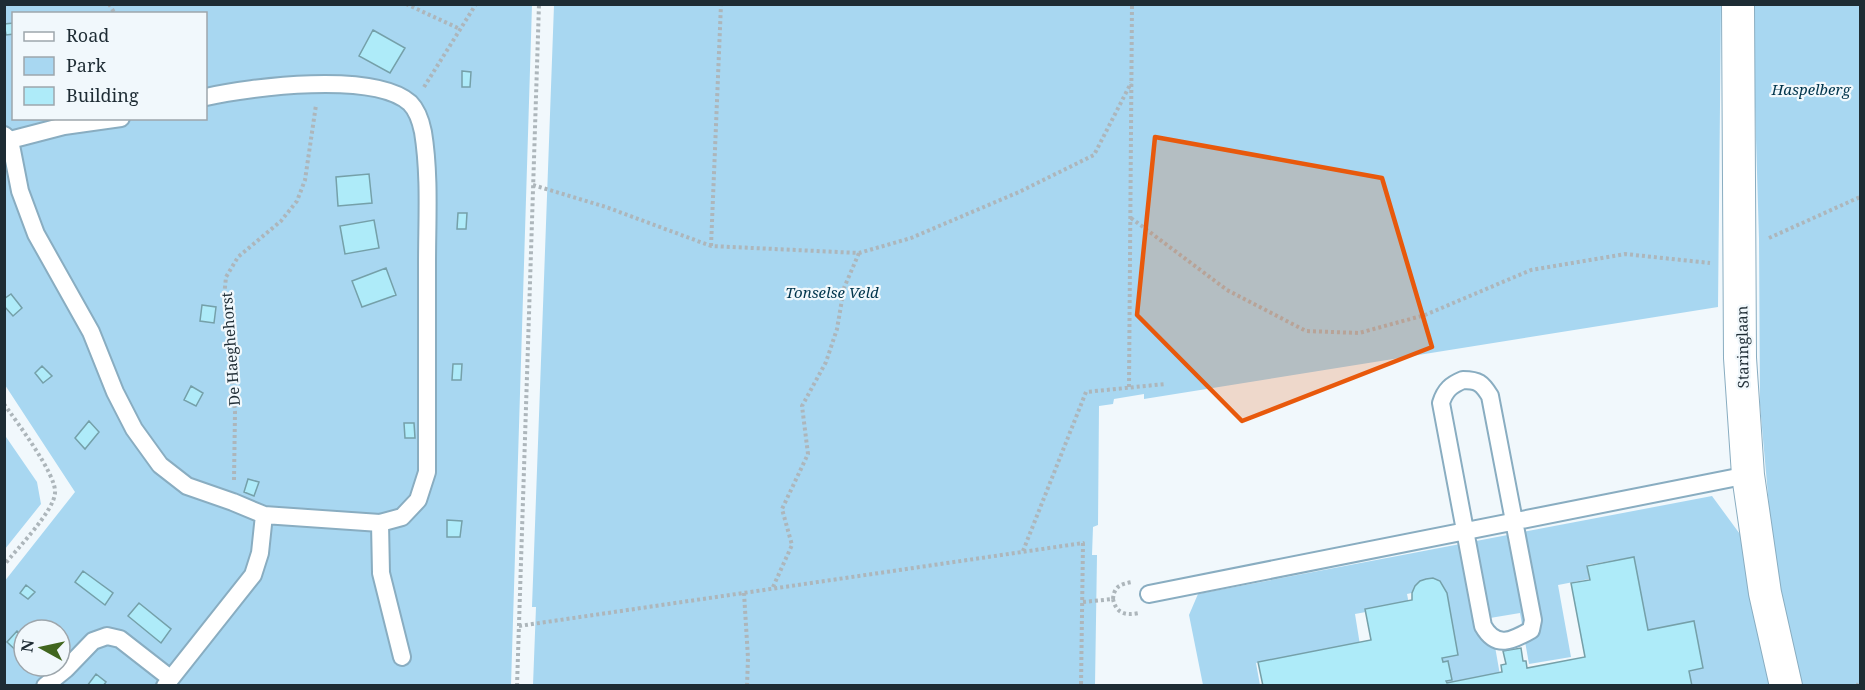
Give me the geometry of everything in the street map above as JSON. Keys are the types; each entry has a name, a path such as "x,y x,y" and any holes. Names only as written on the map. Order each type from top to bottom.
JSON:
{"street":[{"name":"Staringlaan","path":"1738,4 1740,358 1748,476 1765,593 1786,686"}],"lane":[{"path":"107,120 7,137 20,191 36,234 91,332 115,392 134,429 160,465 187,486 264,515 380,523 402,518 418,500 427,472 427,184 423,132 418,116 410,104 378,89 320,84 270,86 207,98"},
{"path":"1463,380 1474,380 1482,384 1490,396 1515,522 1533,620 1531,630 1517,638 1500,642 1489,636 1483,626 1442,403 1444,393 1452,385 1463,380"},
{"path":"1149,594 1748,476"},
{"path":"45,686 66,669 93,641 106,636 120,639 167,682 253,575 260,553 264,515"},
{"path":"380,523 381,573 402,657"}],"path":[{"path":"406,4 460,29"},
{"path":"410,104 429,82 476,4"},
{"path":"517,686 539,4"},
{"path":"711,246 721,4"},
{"path":"1130,387 1132,4"},
{"path":"533,185 606,207 711,246 859,253 911,238 1019,192 1094,155 1131,83"},
{"name":"De Haeghehorst","path":"233,502 235,412 224,297 226,277 238,257 281,221 297,201 305,180 320,84"},
{"path":"1131,218 1227,290 1306,331 1359,333 1425,315 1531,270 1624,254 1741,259 1860,197"},
{"path":"773,588 792,545 782,509 808,454 802,406 826,362 837,329 844,288 859,253"},
{"path":"1022,552 1086,392 1165,384"},
{"path":"4,404 51,475 56,492 51,507 4,565"},
{"path":"519,626 1083,543 1081,686"},
{"path":"1137,581 1120,585 1113,592 1113,599 1115,607 1120,612 1132,614 1142,612"},
{"path":"744,592 748,658 747,686"},
{"path":"1083,602 1113,599"},
{"path":"1857,686 1860,681"}],"highlighted area":[{"path":"1155,137 1382,178 1432,347 1242,421 1137,315"}],"green space":[{"path":"5,5 532,5 511,685 5,685 4,582 75,492 5,385"},
{"name":"Tonselse Veld","path":"554,5 1721,5 1718,307 1144,399 1144,394 1114,399 1113,404 1099,406 1098,525 1093,527 1092,555 1097,555 1095,685 533,685 536,607 532,607"},
{"name":"Haspelberg","path":"1752,5 1860,5 1860,685 1798,685 1772,540 1760,405 1759,239"},
{"path":"4,434 37,482 41,504 5,549"},
{"path":"1712,496 1745,541 1774,685 1681,685 1640,633 1627,558 1587,565 1589,579 1558,585 1571,657 1529,664 1520,613 1490,618 1500,675 1443,685 1425,590 1407,594 1409,604 1355,614 1360,645 1256,663 1260,685 1203,685 1189,615 1198,594"}],"building":[{"path":"12,23 12,34 6,35 4,24"},
{"path":"373,30 405,48 390,73 359,56"},
{"path":"462,71 471,72 470,87 462,87"},
{"path":"369,174 372,203 338,206 336,177"},
{"path":"458,213 467,213 466,229 457,229"},
{"path":"374,220 379,248 345,254 340,226"},
{"path":"386,268 396,295 362,307 352,281"},
{"path":"11,294 22,308 13,316 4,306 4,299"},
{"path":"202,305 216,307 214,323 200,321"},
{"path":"453,364 462,364 461,380 452,380"},
{"path":"42,366 52,376 43,383 35,373"},
{"path":"191,386 203,393 196,406 184,400"},
{"path":"89,421 99,432 85,449 75,438"},
{"path":"404,423 414,423 415,438 405,438"},
{"path":"248,479 259,482 254,496 244,492"},
{"path":"447,520 462,521 460,537 447,537"},
{"path":"1634,557 1648,630 1694,621 1703,668 1689,671 1692,686 1263,686 1258,662 1371,640 1365,609 1412,600 1415,586 1420,581 1433,578 1440,581 1447,593 1458,655 1442,658 1443,662 1448,661 1452,680 1446,681 1447,683 1502,672 1501,665 1506,664 1503,651 1521,648 1523,661 1526,661 1527,668 1585,657 1571,583 1590,580 1587,566"},
{"path":"83,571 113,593 105,605 75,582"},
{"path":"26,585 35,592 28,599 20,593"},
{"path":"139,603 171,629 161,643 128,616"},
{"path":"12,636 12,647 7,642"},
{"path":"96,674 106,682 103,686 87,686"}]}
